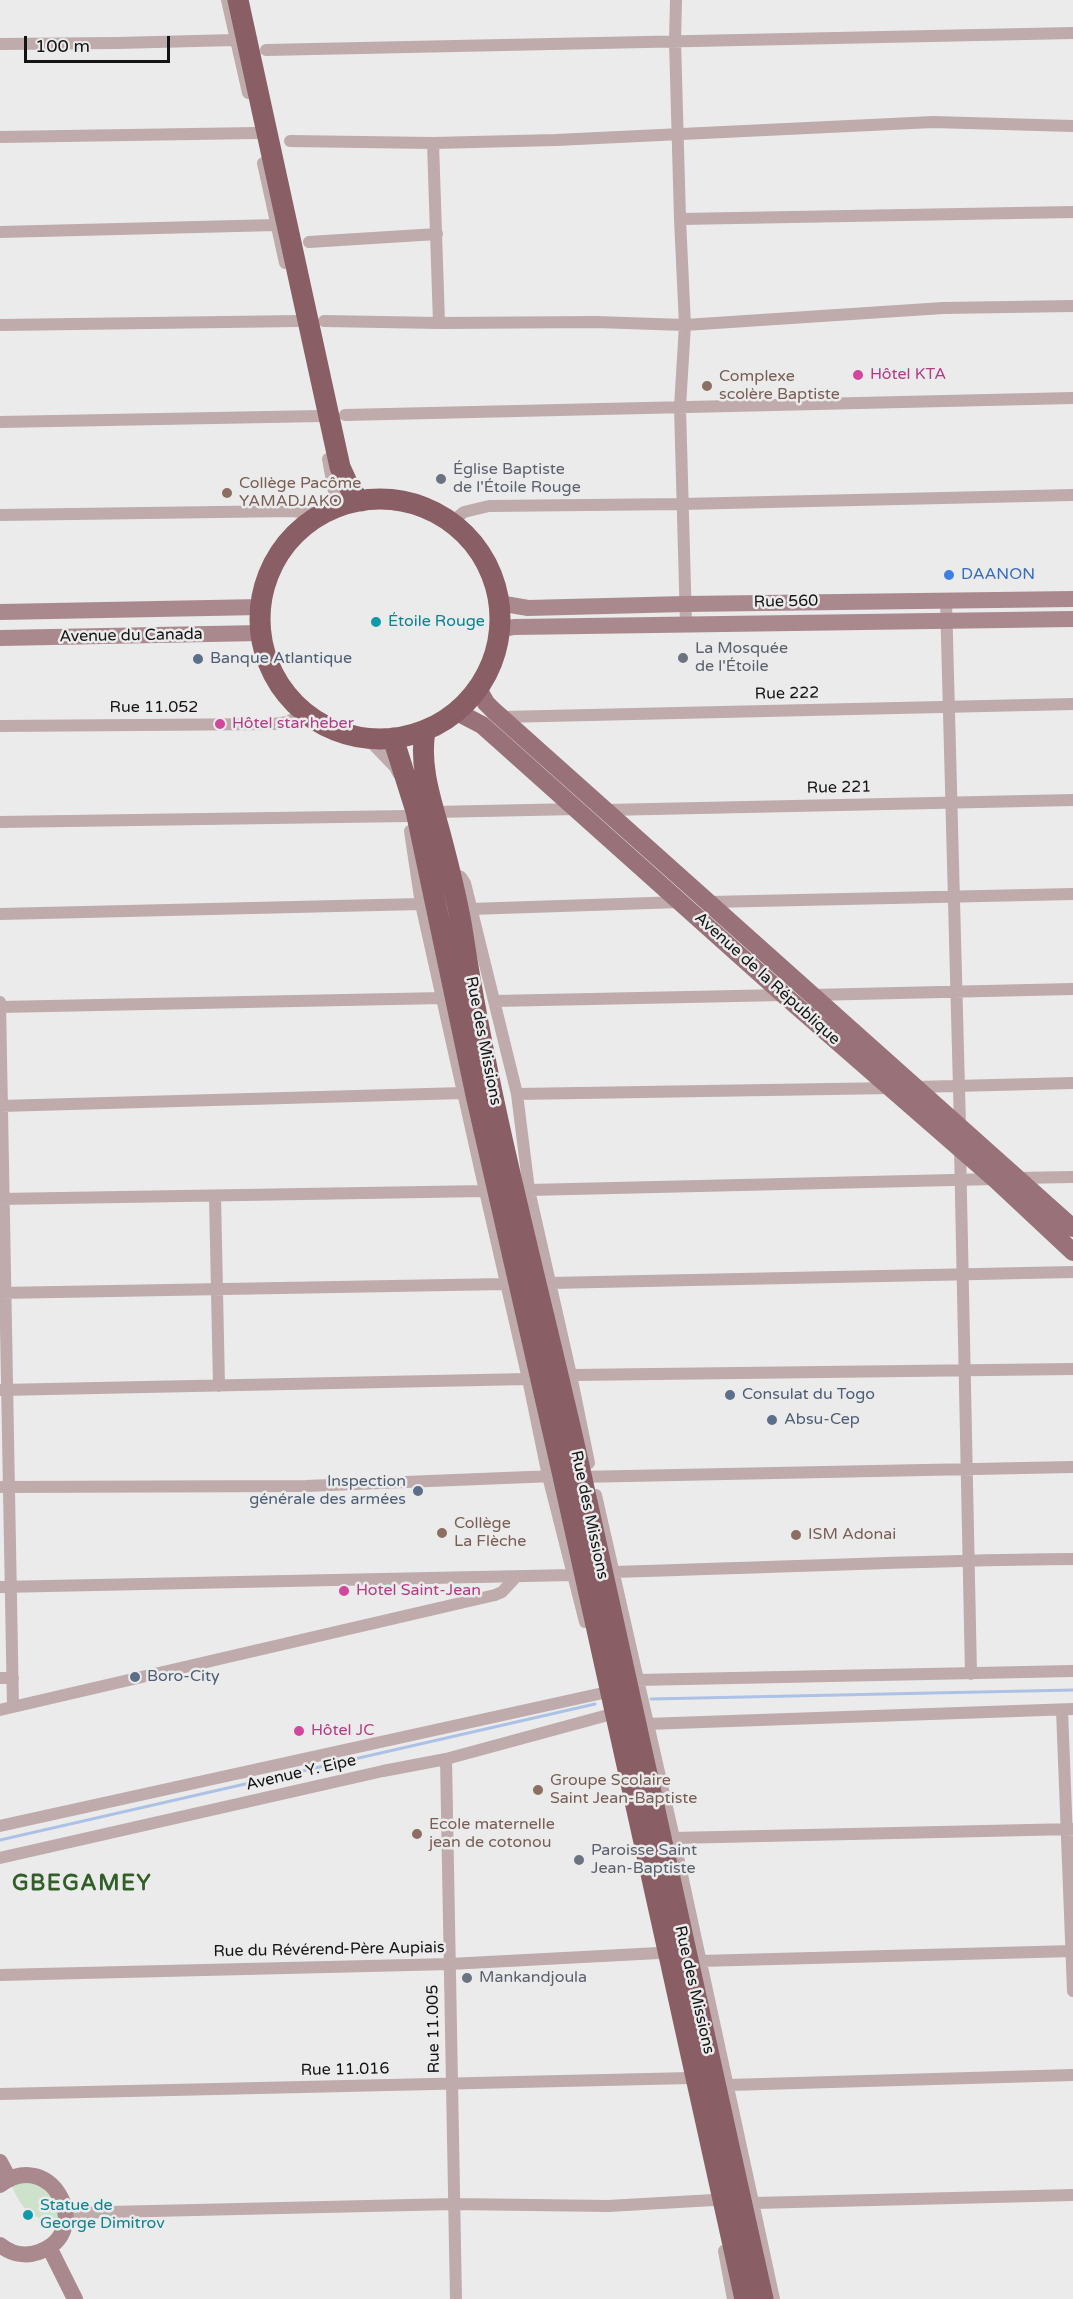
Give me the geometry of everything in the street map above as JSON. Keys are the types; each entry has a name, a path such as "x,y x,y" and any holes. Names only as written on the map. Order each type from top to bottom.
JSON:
{"highway":[{"path":"238,0 339,467 351,491 361,501"},
{"path":"378,500 409,504 430,511 450,523 466,537 482,558 494,582 499,603 499,630 492,663 478,689 457,712 425,730 393,738 367,738 340,732 305,712 289,696 276,677 266,656 261,633 261,608 268,577 282,550 298,532 330,511 361,501 378,500"},
{"name":"Rue des Missions","path":"425,730 424,763 434,813 459,907 474,1005 745,2299"},
{"name":"Rue des Missions","path":"393,738 416,812 476,1095 627,1690 763,2299"}],"main road":[{"name":"Rue 560","path":"499,603 528,608 1073,599"},
{"name":"Avenue du Canada","path":"0,612 261,608"},
{"name":"Rue 560","path":"499,630 514,627 947,619 1073,619"},
{"name":"Avenue du Canada","path":"0,638 261,633"},
{"name":"Avenue de la République","path":"478,689 486,703 1073,1228"},
{"name":"Avenue de la République","path":"457,712 482,725 784,995 995,1179 1073,1252"},
{"path":"0,2162 4,2182 26,2175 46,2181 59,2193 66,2213 61,2234 49,2247 40,2252 26,2254 12,2252 0,2245"},
{"path":"49,2247 75,2299"}],"street":[{"path":"0,515 330,511 321,416 227,0"},
{"path":"676,0 675,41 685,325 680,408 686,624"},
{"path":"266,50 1073,33"},
{"path":"0,44 236,40"},
{"path":"290,141 433,143 678,136 933,122 1073,126"},
{"path":"0,137 257,133"},
{"path":"433,143 439,323"},
{"path":"680,219 1073,212"},
{"path":"0,232 276,225"},
{"path":"309,242 437,234"},
{"path":"324,321 596,322 685,325 943,308 1073,306"},
{"path":"0,325 299,321"},
{"path":"345,415 1073,398"},
{"path":"0,422 321,416"},
{"path":"450,523 464,512 489,506 1073,495"},
{"path":"946,600 960,1126"},
{"name":"Rue 222","path":"502,717 1073,704"},
{"name":"Rue 11.052","path":"0,726 274,724 288,722 305,712"},
{"path":"367,738 395,766 408,816 422,904 484,1191 528,1379 614,1572 774,2299"},
{"name":"Rue 221","path":"606,810 1073,800"},
{"path":"434,813 577,809"},
{"path":"0,822 408,816"},
{"path":"450,872 463,880 517,1094 529,1190 571,1375 573,1575 603,1693 659,1953 691,2078 733,2299"},
{"path":"709,902 1073,894"},
{"path":"470,909 681,902"},
{"path":"0,914 422,904"},
{"path":"811,995 1073,989"},
{"path":"494,1001 784,995"},
{"path":"0,1007 443,999"},
{"path":"0,1002 6,1678 13,1707"},
{"path":"915,1087 1073,1083"},
{"path":"517,1094 893,1089"},
{"path":"1,1106 464,1093"},
{"path":"960,1148 970,1674"},
{"path":"529,1190 1073,1177"},
{"path":"2,1199 484,1191"},
{"path":"215,1196 219,1386"},
{"path":"550,1283 1073,1272"},
{"path":"3,1293 506,1284"},
{"path":"571,1375 1073,1369"},
{"path":"4,1390 528,1379"},
{"path":"4,1486 306,1486 571,1476 1073,1467"},
{"path":"614,1572 968,1560 1073,1559"},
{"path":"5,1587 573,1575"},
{"path":"0,1710 495,1595 502,1592 516,1577"},
{"path":"637,1680 1073,1671"},
{"name":"Avenue Y. Eipe","path":"0,1826 603,1693"},
{"path":"646,1724 1067,1710 1073,1991"},
{"name":"Avenue Y. Eipe","path":"0,1858 382,1771 446,1759 608,1715"},
{"name":"Rue 11.005","path":"446,1759 456,2299"},
{"path":"674,1838 1070,1829"},
{"path":"700,1961 1073,1951"},
{"name":"Rue du Révérend-Père Aupiais","path":"0,1975 450,1964 659,1953"},
{"path":"728,2085 1073,2075"},
{"name":"Rue 11.016","path":"0,2094 691,2078"},
{"path":"754,2203 1073,2195"},
{"path":"66,2213 454,2204 608,2206 714,2200"}],"green space":[{"path":"20,2182 39,2183 58,2205 57,2224 28,2212 11,2185"}],"waterway":[{"path":"651,1699 1073,1690"},
{"path":"0,1840 595,1704"}],"place":[{"name":"Hôtel KTA","path":"858,375"},
{"name":"Complexe scolère Baptiste","path":"707,386"},
{"name":"Église Baptiste de l'Étoile Rouge","path":"441,479"},
{"name":"Collège Pacôme YAMADJAKO","path":"227,493"},
{"name":"DAANON","path":"949,575"},
{"name":"Étoile Rouge","path":"376,622"},
{"name":"La Mosquée de l'Étoile","path":"683,658"},
{"name":"Banque Atlantique","path":"198,659"},
{"name":"Hôtel star heber","path":"220,724"},
{"name":"Consulat du Togo","path":"730,1395"},
{"name":"Absu-Cep","path":"772,1420"},
{"name":"Inspection générale des armées","path":"418,1491"},
{"name":"Collège La Flèche","path":"442,1533"},
{"name":"ISM Adonai","path":"796,1535"},
{"name":"Hotel Saint-Jean","path":"344,1591"},
{"name":"Boro-City","path":"135,1677"},
{"name":"Hôtel JC","path":"299,1731"},
{"name":"Groupe Scolaire Saint Jean-Baptiste","path":"538,1790"},
{"name":"Ecole maternelle jean de cotonou","path":"417,1834"},
{"name":"Paroisse Saint Jean-Baptiste","path":"579,1860"},
{"name":"Mankandjoula","path":"467,1978"},
{"name":"Statue de George Dimitrov","path":"28,2215"}],"district":[{"name":"GBEGAMEY","path":"82,1884"}]}
